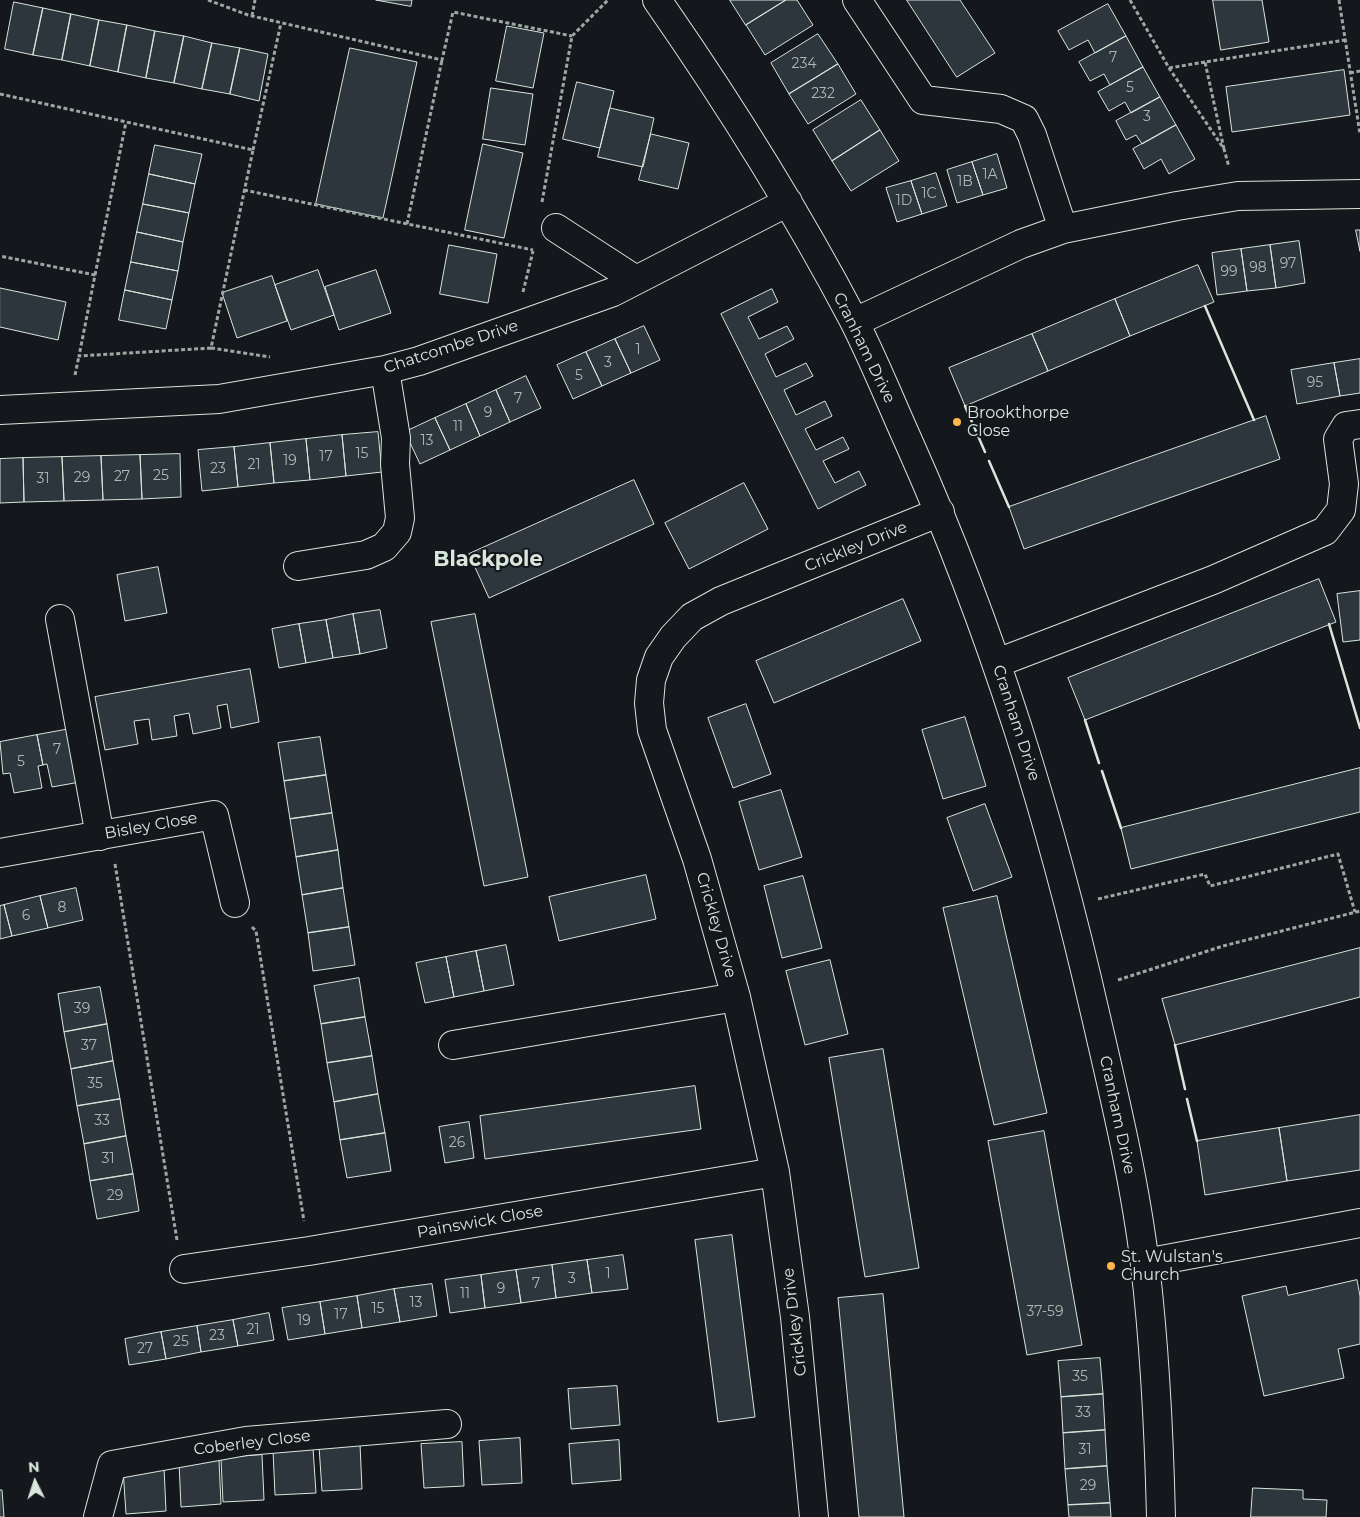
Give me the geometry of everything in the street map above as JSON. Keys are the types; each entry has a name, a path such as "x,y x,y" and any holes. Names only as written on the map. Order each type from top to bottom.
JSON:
{"street":[{"name":"Cranham Drive","path":"657,0 788,202 855,322 940,512 997,663 1051,832 1090,989 1129,1170 1145,1263 1155,1368 1161,1517"},
{"path":"857,0 923,100 1001,109 1024,119 1032,135 1063,229"},
{"path":"855,322 1021,244 1063,229 1176,206 1238,196 1360,194"},
{"name":"Chatcombe Drive","path":"0,410 219,399 385,370 419,361 604,295 788,202"},
{"path":"544,227 636,280"},
{"path":"298,566 366,555 384,547 397,532 400,518 395,464 396,438 385,370"},
{"path":"997,663 1213,580 1325,531 1341,510 1344,484 1338,439 1346,426 1360,424"},
{"name":"Crickley Drive","path":"814,1517 795,1317 776,1172 736,996 697,859 652,730 649,703 651,680 660,657 673,637 692,617 721,601 940,512"},
{"path":"60,619 105,835"},
{"name":"Bisley Close","path":"0,853 214,815 235,902"},
{"path":"453,1044 736,996"},
{"name":"Painswick Close","path":"184,1269 309,1251 776,1172"},
{"path":"1145,1263 1359,1225"},
{"name":"Coberley Close","path":"98,1517 112,1465 246,1441 447,1424"}],"path":[{"path":"208,0 252,16 442,60"},
{"path":"252,16 256,0"},
{"path":"244,190 533,251 544,227 572,36 608,0"},
{"path":"1130,0 1169,68 1224,149"},
{"path":"1339,0 1360,134"},
{"path":"407,224 453,12 572,36"},
{"path":"126,122 78,356 211,348 281,22"},
{"path":"1169,68 1345,40"},
{"path":"1205,62 1224,149 1238,196"},
{"path":"1350,73 1360,71"},
{"path":"0,94 253,150"},
{"path":"0,256 95,275"},
{"path":"105,835 172,1213 184,1269"},
{"path":"1070,905 1205,874 1210,886 1338,854 1355,912"},
{"path":"235,902 256,932 309,1251"},
{"path":"1090,989 1223,946 1360,911"}],"building":[{"path":"376,0 412,0 411,6"},
{"path":"730,0 786,0 746,25"},
{"path":"786,0 797,0 813,25 765,55 746,25"},
{"path":"907,0 960,0 995,53 957,77"},
{"path":"1213,0 1262,0 1269,42 1221,50"},
{"path":"14,2 43,8 33,55 5,49"},
{"path":"1108,4 1126,36 1095,53 1088,40 1069,50 1058,31"},
{"path":"43,8 71,14 62,60 33,55"},
{"path":"71,14 99,20 90,66 62,60"},
{"path":"99,20 127,25 118,72 90,66"},
{"path":"127,25 155,31 146,78 118,72"},
{"path":"507,26 544,33 533,88 496,81"},
{"path":"155,31 184,36 174,83 146,78"},
{"path":"818,34 838,64 789,94 771,63"},
{"path":"184,36 212,43 202,89 174,83"},
{"path":"1126,36 1143,67 1110,85 1104,74 1090,81 1079,62"},
{"path":"212,43 240,48 230,94 202,89"},
{"path":"240,48 268,54 259,101 230,94"},
{"path":"350,48 417,62 383,218 316,204"},
{"path":"838,64 856,94 808,124 789,94"},
{"path":"1143,67 1160,97 1131,113 1125,102 1109,111 1098,92"},
{"path":"1344,70 1350,115 1232,132 1226,87"},
{"path":"577,82 614,91 600,148 563,139"},
{"path":"491,88 533,94 525,145 483,139"},
{"path":"1160,97 1176,125 1142,144 1136,135 1126,140 1116,121"},
{"path":"861,100 880,130 832,161 813,130"},
{"path":"610,108 654,118 643,167 598,157"},
{"path":"1176,125 1195,159 1169,174 1161,159 1144,169 1133,149"},
{"path":"880,130 899,161 851,191 832,161"},
{"path":"651,134 689,143 678,189 639,180"},
{"path":"483,144 523,153 504,238 465,230"},
{"path":"155,145 202,154 195,184 149,174"},
{"path":"997,154 1007,188 983,195 972,162"},
{"path":"972,162 983,195 957,203 947,170"},
{"path":"936,173 947,206 922,214 911,181"},
{"path":"149,174 195,184 189,213 143,204"},
{"path":"911,181 922,214 897,222 886,188"},
{"path":"143,204 189,213 183,242 137,232"},
{"path":"1356,230 1360,230 1360,251"},
{"path":"137,232 183,242 178,271 131,262"},
{"path":"1299,241 1305,283 1276,288 1270,245"},
{"path":"449,245 497,254 488,303 440,294"},
{"path":"1270,245 1276,288 1247,291 1241,249"},
{"path":"1241,249 1247,291 1217,295 1212,253"},
{"path":"131,262 178,271 172,300 125,290"},
{"path":"1198,265 1214,302 1130,336 1115,299"},
{"path":"318,270 334,315 291,330 275,285"},
{"path":"376,270 391,313 339,330 325,287"},
{"path":"272,276 287,321 237,338 222,293"},
{"path":"0,288 66,302 58,340 0,327"},
{"path":"772,289 778,302 748,317 759,339 787,326 794,339 765,354 776,377 806,363 813,376 784,390 796,415 825,401 832,416 805,429 816,450 843,437 849,449 823,461 835,483 859,471 866,485 818,509 721,314"},
{"path":"125,290 172,300 166,329 119,320"},
{"path":"1115,299 1130,336 1048,371 1032,334"},
{"path":"644,326 660,360 631,373 615,339"},
{"path":"1032,334 1048,371 965,406 949,368"},
{"path":"615,339 631,373 602,386 586,352"},
{"path":"586,352 602,386 573,399 557,365"},
{"path":"1360,359 1360,393 1340,396 1334,363"},
{"path":"1334,363 1340,396 1297,404 1291,370"},
{"path":"526,376 541,408 510,422 496,390"},
{"path":"496,390 510,422 480,436 466,404"},
{"path":"466,404 480,436 450,450 435,418"},
{"path":"1266,416 1280,459 1024,549 1009,507"},
{"path":"435,418 450,450 420,464 405,432"},
{"path":"378,432 382,472 346,476 342,435"},
{"path":"342,435 346,476 310,480 306,439"},
{"path":"306,439 310,480 274,483 270,443"},
{"path":"270,443 274,483 238,487 234,447"},
{"path":"234,447 238,487 202,491 198,450"},
{"path":"180,454 181,497 142,499 140,455"},
{"path":"140,455 142,499 103,500 101,456"},
{"path":"101,456 103,500 64,501 62,457"},
{"path":"62,457 64,501 24,502 23,458"},
{"path":"23,458 24,502 0,503 0,459"},
{"path":"634,480 654,524 489,598 469,554"},
{"path":"744,483 768,529 689,569 665,523"},
{"path":"158,567 167,613 125,621 117,575"},
{"path":"1319,579 1336,622 1085,720 1068,678"},
{"path":"1360,591 1360,640 1343,642 1337,594"},
{"path":"903,599 921,641 774,703 756,661"},
{"path":"380,610 387,648 360,654 353,614"},
{"path":"353,614 360,654 333,658 326,620"},
{"path":"475,614 528,877 484,886 431,622"},
{"path":"326,620 333,658 306,663 299,624"},
{"path":"299,624 306,663 279,668 272,629"},
{"path":"250,669 259,722 231,728 227,704 217,706 221,728 193,734 189,713 174,716 177,736 152,740 149,719 134,721 138,744 105,750 95,697"},
{"path":"746,704 771,774 733,788 708,718"},
{"path":"965,717 986,786 943,799 922,730"},
{"path":"70,729 80,782 52,787 47,764 43,765 37,735"},
{"path":"37,735 43,765 38,766 42,788 14,793 10,773 3,774 0,742"},
{"path":"320,737 326,775 284,781 278,743"},
{"path":"1360,768 1360,812 1131,869 1121,828"},
{"path":"326,775 332,813 290,819 284,781"},
{"path":"781,790 802,857 759,870 739,802"},
{"path":"985,804 1012,877 973,891 947,818"},
{"path":"332,813 338,850 296,857 290,819"},
{"path":"338,850 343,888 302,895 296,857"},
{"path":"646,875 656,919 559,941 549,897"},
{"path":"803,876 822,948 782,958 764,886"},
{"path":"76,888 83,920 48,928 40,896"},
{"path":"343,888 349,927 308,933 302,895"},
{"path":"40,896 48,928 12,936 4,905"},
{"path":"997,896 1047,1113 994,1125 943,908"},
{"path":"4,905 12,936 0,939 0,906"},
{"path":"349,927 355,965 313,971 308,933"},
{"path":"506,945 514,985 484,991 476,951"},
{"path":"1360,948 1360,997 1175,1045 1162,999"},
{"path":"476,951 484,991 454,997 446,957"},
{"path":"446,957 454,997 425,1003 416,963"},
{"path":"830,960 848,1034 805,1045 786,971"},
{"path":"359,978 365,1017 321,1024 314,986"},
{"path":"100,987 107,1024 64,1032 58,994"},
{"path":"365,1017 372,1056 327,1063 321,1024"},
{"path":"107,1024 113,1061 71,1069 64,1032"},
{"path":"883,1049 919,1268 865,1277 829,1058"},
{"path":"372,1056 378,1094 334,1102 327,1063"},
{"path":"113,1061 120,1099 77,1106 71,1069"},
{"path":"695,1086 701,1129 485,1159 480,1116"},
{"path":"378,1094 385,1133 340,1140 334,1102"},
{"path":"120,1099 126,1136 84,1144 77,1106"},
{"path":"1360,1115 1360,1170 1287,1181 1279,1128"},
{"path":"469,1122 474,1158 445,1163 439,1127"},
{"path":"1279,1128 1287,1181 1205,1195 1197,1141"},
{"path":"1044,1131 1082,1345 1027,1355 988,1141"},
{"path":"385,1133 391,1171 347,1178 340,1140"},
{"path":"126,1136 133,1174 90,1181 84,1144"},
{"path":"133,1174 139,1211 97,1219 90,1181"},
{"path":"732,1235 755,1417 718,1422 695,1240"},
{"path":"623,1255 628,1289 592,1293 587,1260"},
{"path":"587,1260 592,1293 556,1298 552,1265"},
{"path":"552,1265 556,1298 521,1303 516,1270"},
{"path":"516,1270 521,1303 485,1308 481,1275"},
{"path":"481,1275 485,1308 450,1313 445,1280"},
{"path":"1357,1280 1360,1296 1360,1344 1338,1349 1344,1378 1264,1396 1242,1296 1286,1286 1288,1295"},
{"path":"432,1284 437,1316 400,1322 394,1289"},
{"path":"394,1289 400,1322 362,1328 357,1296"},
{"path":"883,1294 904,1517 859,1517 838,1298"},
{"path":"357,1296 362,1328 325,1334 320,1302"},
{"path":"320,1302 325,1334 288,1340 282,1308"},
{"path":"269,1313 274,1340 238,1346 233,1320"},
{"path":"233,1320 238,1346 201,1352 197,1326"},
{"path":"197,1326 201,1352 166,1359 161,1332"},
{"path":"161,1332 166,1359 129,1365 125,1339"},
{"path":"1100,1358 1103,1394 1061,1397 1058,1361"},
{"path":"617,1386 620,1425 571,1429 568,1389"},
{"path":"1103,1394 1105,1430 1063,1433 1061,1397"},
{"path":"1105,1430 1107,1466 1065,1469 1063,1433"},
{"path":"520,1438 522,1483 482,1485 479,1441"},
{"path":"619,1440 621,1480 572,1484 569,1444"},
{"path":"462,1442 464,1486 424,1488 421,1444"},
{"path":"360,1444 362,1489 322,1491 319,1446"},
{"path":"313,1448 316,1493 275,1495 273,1450"},
{"path":"262,1455 264,1500 223,1502 221,1458"},
{"path":"219,1460 221,1504 181,1507 179,1462"},
{"path":"1107,1466 1110,1503 1068,1505 1065,1469"},
{"path":"164,1467 166,1511 126,1514 123,1469"},
{"path":"1253,1488 1303,1490 1303,1499 1327,1500 1326,1517 1251,1517"},
{"path":"0,1490 2,1490 4,1517 0,1517"},
{"path":"1110,1503 1111,1517 1069,1517 1068,1505"}],"wall":[{"path":"1205,306 1254,420"},
{"path":"965,406 985,452"},
{"path":"989,461 1009,507"},
{"path":"1329,624 1360,728"},
{"path":"1085,720 1099,763"},
{"path":"1102,771 1121,828"},
{"path":"1175,1045 1185,1089"},
{"path":"1187,1099 1197,1141"}],"place":[{"name":"Brookthorpe Close","path":"957,422"},
{"name":"St. Wulstan's Church","path":"1111,1266"}],"district":[{"name":"Blackpole","path":"488,560"}]}
